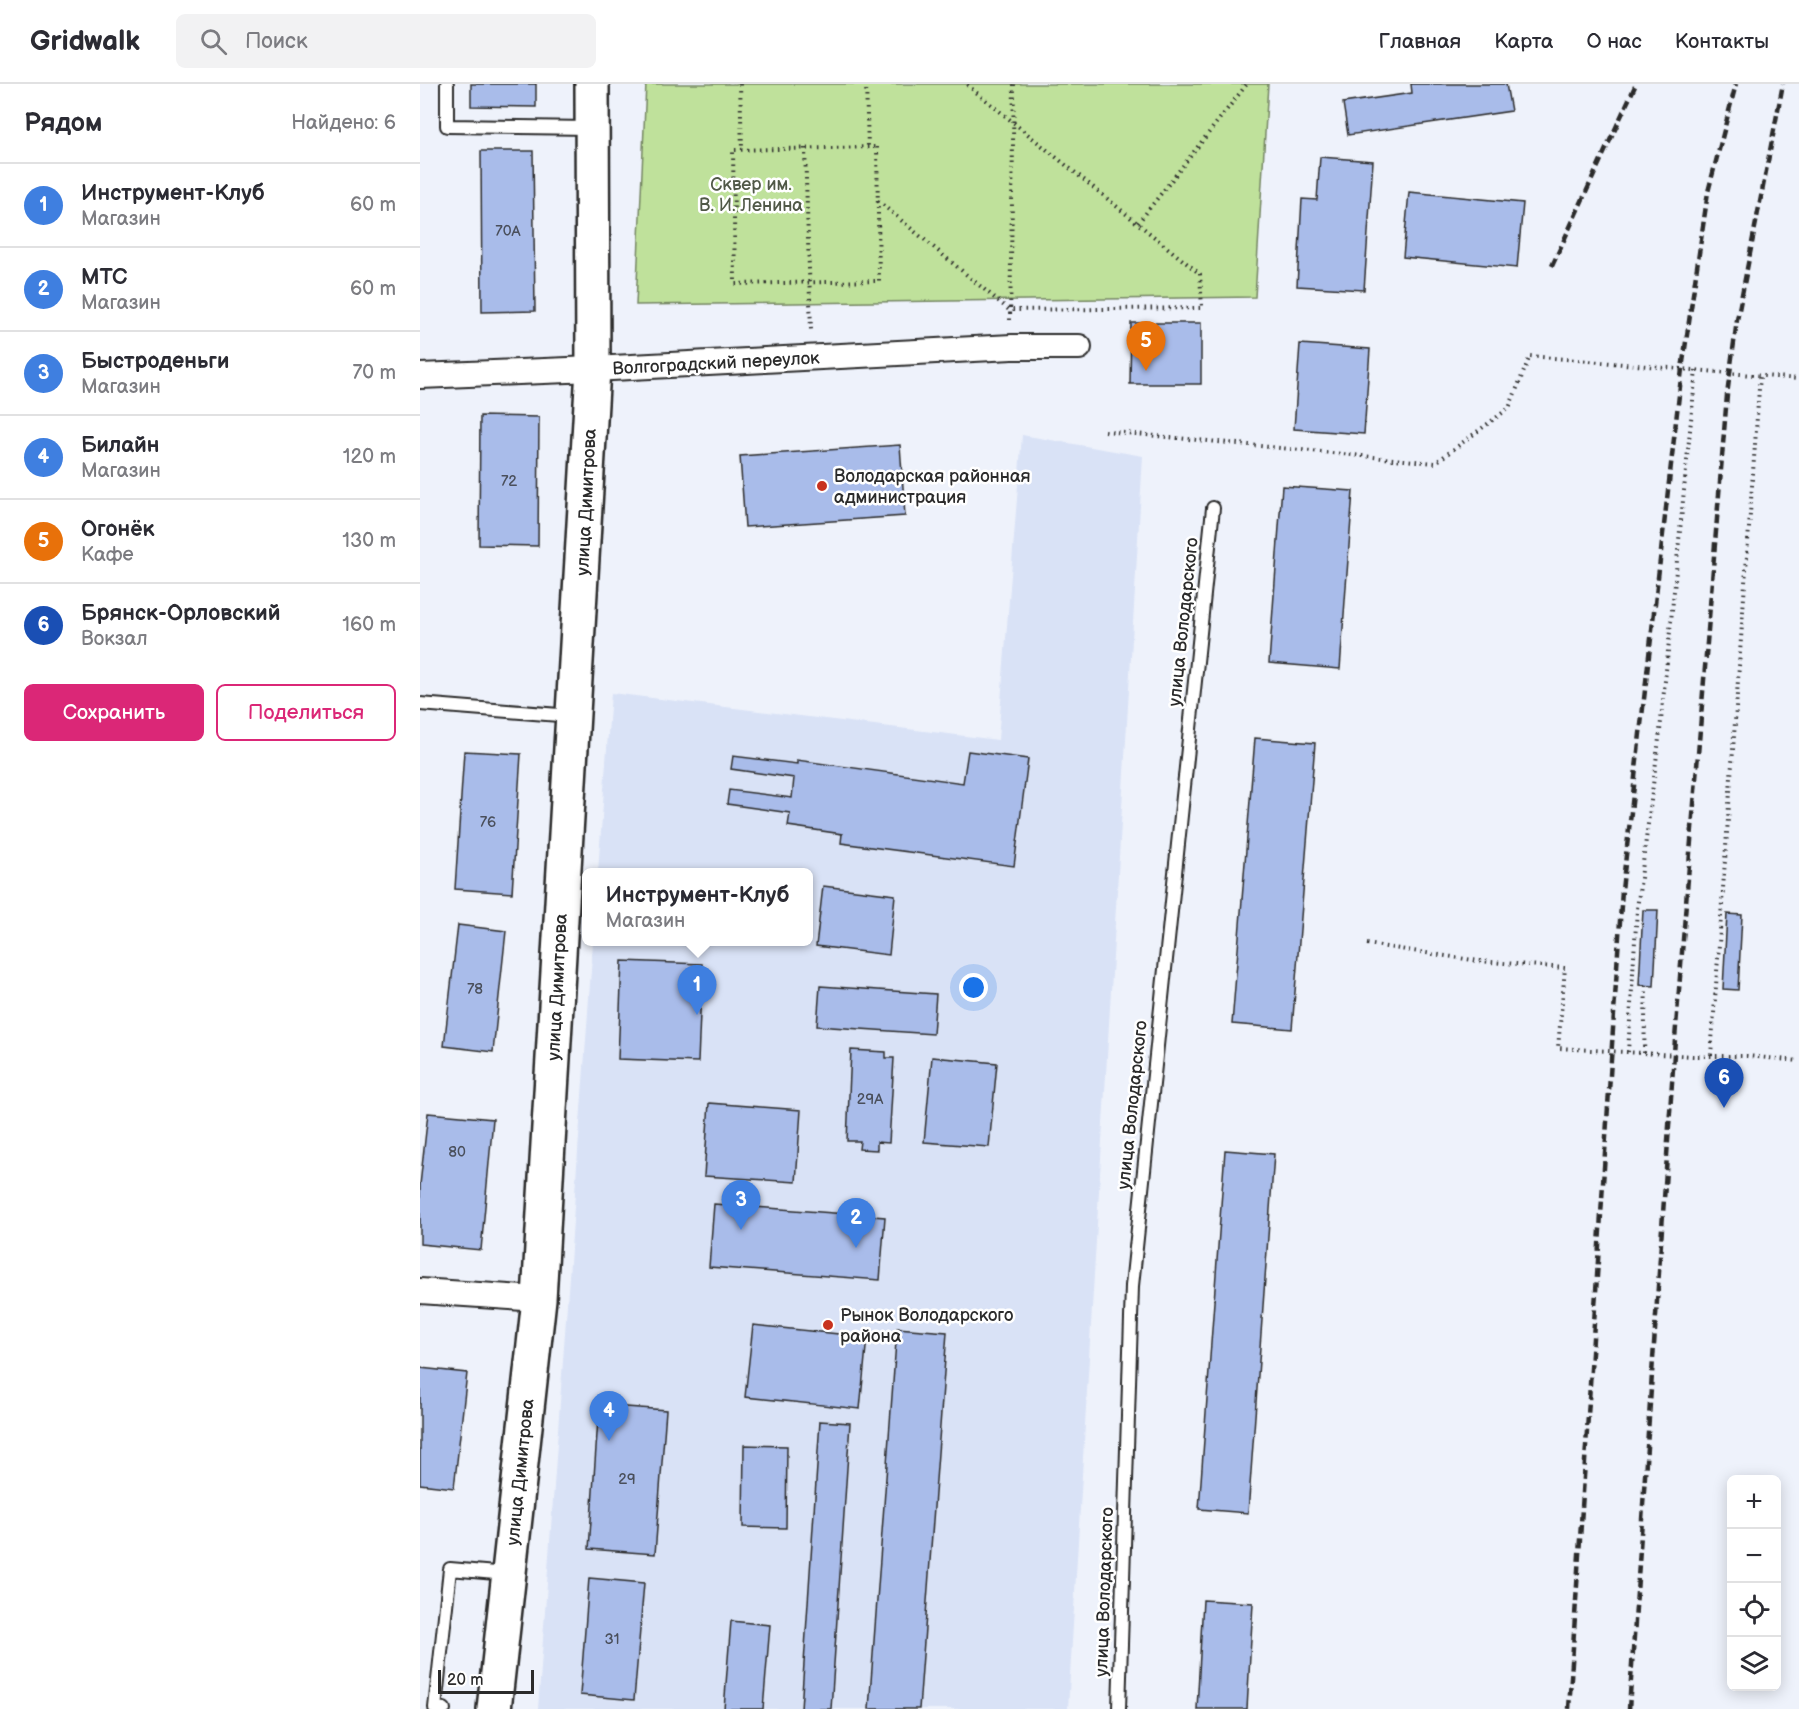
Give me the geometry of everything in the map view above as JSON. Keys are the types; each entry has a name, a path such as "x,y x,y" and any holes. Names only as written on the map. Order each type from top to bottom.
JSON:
{"main road":[{"name":"улица Димитрова","path":"494,1709 539,1299 593,369 592,84"}],"street":[{"name":"Волгоградский переулок","path":"420,376 1012,347 1079,347"},
{"path":"420,1291 539,1299"}],"lane":[{"path":"447,84 447,126 592,129"},
{"name":"улица Володарского","path":"1119,1709 1132,1286 1213,508"},
{"path":"420,704 573,716"},
{"path":"444,1709 435,1708 450,1569 508,1575"}],"path":[{"path":"740,84 742,149"},
{"path":"866,84 868,147"},
{"path":"878,201 1009,310 1202,308 1200,274 966,84"},
{"path":"1012,347 1009,310 1015,123 1014,84"},
{"path":"1138,223 1247,84"},
{"path":"877,147 879,281 735,284 733,150 805,148 877,147"},
{"path":"805,148 812,357"},
{"path":"1105,431 1435,463 1509,408 1530,356 1799,378"},
{"path":"1628,1052 1637,909 1660,731 1696,370"},
{"path":"1711,1055 1760,375"},
{"path":"1367,945 1479,961 1565,968 1558,1048 1693,1056 1747,1056 1799,1061"},
{"path":"1644,1053 1646,986"}],"shaded area":[{"name":"Рынок Володарского района","path":"1022,435 1143,456 1068,1709 538,1709 593,946 813,946 813,868 598,868 611,693 998,740"}],"green space":[{"name":"Сквер им. В. И. Ленина","path":"646,84 1268,84 1255,297 636,305"}],"building":[{"path":"471,84 536,84 536,107 471,106"},
{"path":"1411,84 1506,84 1511,111 1348,135 1343,103 1412,93"},
{"path":"481,151 533,151 535,311 482,312"},
{"path":"1320,157 1373,161 1364,290 1297,286 1302,199 1317,200"},
{"path":"1409,192 1523,203 1517,268 1403,257"},
{"path":"1131,323 1201,323 1201,384 1130,384"},
{"path":"1300,344 1370,349 1364,434 1294,429"},
{"path":"480,416 539,417 538,546 479,545"},
{"name":"Володарская районная администрация","path":"900,445 905,516 745,527 740,456"},
{"path":"1282,486 1353,491 1340,669 1269,663"},
{"path":"1255,738 1315,743 1292,1029 1232,1024"},
{"path":"464,751 521,754 512,893 455,889"},
{"path":"968,751 1028,759 1014,866 841,843 842,834 788,826 790,813 727,804 729,790 792,798 794,778 731,769 733,756 797,764 797,760 963,783"},
{"path":"823,886 895,895 889,955 816,946"},
{"path":"1643,910 1658,910 1654,986 1639,985"},
{"path":"1727,914 1742,915 1738,990 1723,989"},
{"path":"458,925 506,931 493,1052 444,1046"},
{"path":"622,961 702,964 698,1062 618,1059"},
{"path":"820,986 936,994 933,1034 817,1026"},
{"path":"851,1050 886,1052 886,1058 894,1058 889,1143 877,1142 877,1150 859,1149 860,1141 847,1141"},
{"path":"932,1057 997,1063 989,1147 924,1142"},
{"path":"709,1103 801,1110 796,1182 704,1176"},
{"path":"428,1113 493,1119 481,1250 420,1244 420,1185"},
{"path":"1225,1150 1274,1154 1248,1513 1199,1509"},
{"path":"714,1204 885,1217 880,1280 709,1267"},
{"path":"753,1325 867,1337 860,1409 745,1397"},
{"path":"897,1328 947,1332 919,1709 869,1709"},
{"path":"420,1368 467,1373 454,1488 420,1484"},
{"path":"599,1405 666,1410 655,1554 589,1549"},
{"path":"820,1421 850,1423 831,1709 801,1709"},
{"path":"744,1445 787,1446 786,1528 743,1527"},
{"path":"589,1578 644,1583 634,1700 580,1695"},
{"path":"1203,1600 1253,1603 1247,1709 1197,1709"},
{"path":"731,1621 770,1625 763,1709 724,1709"}],"railway":[{"path":"1552,266 1636,84"},
{"path":"1569,1709 1622,890 1682,369 1708,192 1736,84"},
{"path":"1629,1709 1675,1039 1727,395 1737,320 1783,84"}],"place":[{"name":"Огонёк","path":"1146,371"},
{"name":"Володарская районная администрация","path":"822,486"},
{"name":"Инструмент-Клуб","path":"697,1015"},
{"name":"Брянск-Орловский","path":"1724,1108"},
{"name":"Быстроденьги","path":"741,1230"},
{"name":"МТС","path":"856,1248"},
{"name":"Рынок Володарского района","path":"828,1325"},
{"name":"Билайн","path":"609,1441"}]}
